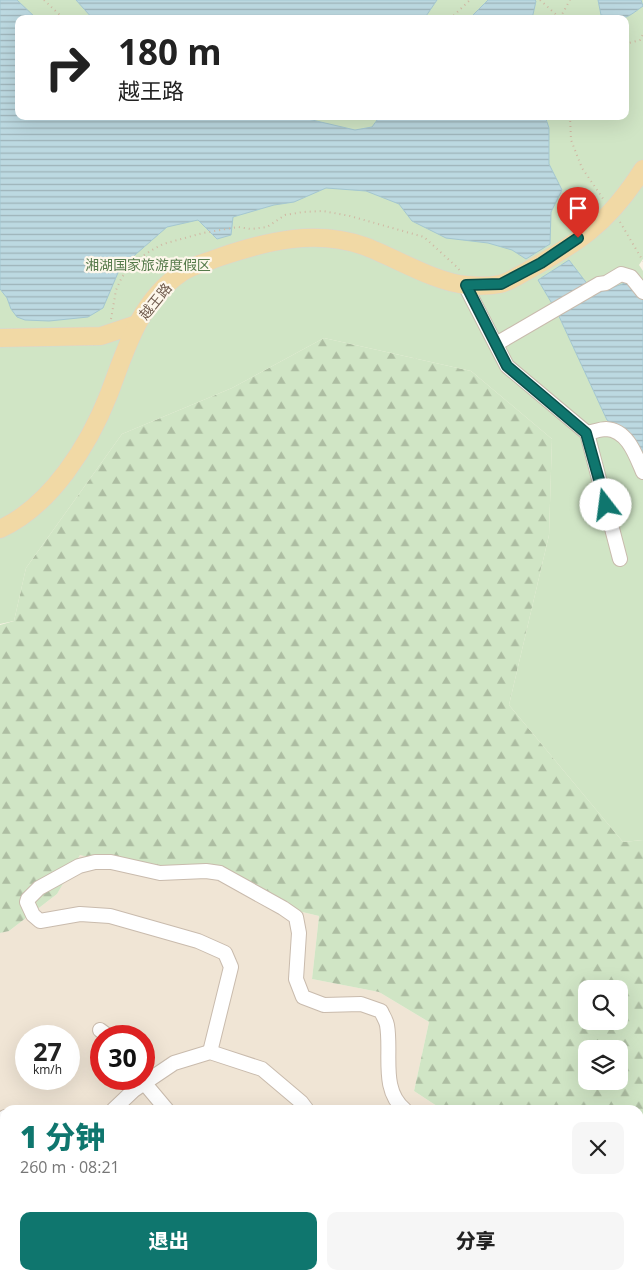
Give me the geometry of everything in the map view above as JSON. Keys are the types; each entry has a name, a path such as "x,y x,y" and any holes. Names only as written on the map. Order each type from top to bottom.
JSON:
{"main road":[{"path":"611,209 635,182 643,169"},
{"name":"越王路","path":"0,529 16,522 41,501 59,480 79,451 96,421 125,350 144,310 163,287 183,272 243,249 278,240 307,237 330,238 363,246 439,278 466,285 501,284 541,263 591,230 611,209"},
{"path":"1,338 105,329 137,324"}],"street":[{"path":"496,344 599,284 606,283 621,274 631,277 643,292"},
{"path":"466,285 507,366 586,433 620,559"},
{"path":"586,433 608,429 621,435 635,452 643,472"},
{"path":"210,1052 231,967 225,953 198,941 110,916 80,914 40,921 33,915 27,902 28,898 40,888 78,866 95,862 111,862 160,873 220,873 283,908 296,917 299,933 296,979 303,997 324,1005 362,1004 381,1011 387,1024 390,1084 396,1103 399,1105"},
{"path":"155,1074 174,1063 210,1052 262,1068 304,1105"},
{"path":"118,1105 134,1090"},
{"path":"150,1090 163,1105"}],"path":[{"path":"44,0 60,15"},
{"path":"454,15 470,0"},
{"path":"540,0 556,15"},
{"path":"562,15 570,0"},
{"path":"629,43 640,40 643,34"},
{"path":"570,120 571,140 582,168 622,223 643,261"},
{"path":"105,329 116,290 122,277 135,261 163,244 203,233 238,227"}],"shaded area":[{"path":"80,855 162,876 220,870 277,906 319,916 312,979 379,992 429,1022 414,1091 435,1105 0,1105 0,933 9,931 57,894"}],"green space":[{"name":"湘湖国家旅游度假区","path":"0,0 643,0 643,259 639,265 643,271 643,840 623,842 509,705 549,535 552,439 471,371 324,338 232,388 122,434 26,568 14,621 0,624"},
{"path":"324,338 471,371 552,439 549,535 509,705 623,842 643,840 643,1105 435,1105 414,1091 429,1022 379,992 312,979 319,916 277,906 220,870 162,876 80,855 57,894 9,931 0,933 0,625 14,621 26,568 122,434 232,388"}],"water":[{"path":"0,0 17,0 33,15 15,15 15,120 312,120 355,130 372,127 377,120 546,120 549,128 549,164 562,190 551,212 550,244 526,259 512,250 488,243 446,238 412,221 399,204 366,191 326,188 294,202 274,205 233,217 231,235 217,239 198,220 167,227 120,268 103,308 88,317 49,321 25,320 17,317 0,289"},
{"path":"76,0 437,0 427,15 89,15"},
{"path":"488,0 536,1 533,15 473,15"},
{"path":"598,0 641,0 643,6 629,16 601,15"},
{"path":"569,260 595,294 625,283 641,287 643,290 643,458 626,434 607,420 557,312 538,280"}],"route":[{"path":"578,238 541,263 501,284 466,285 507,366 586,433 606,505"}]}
